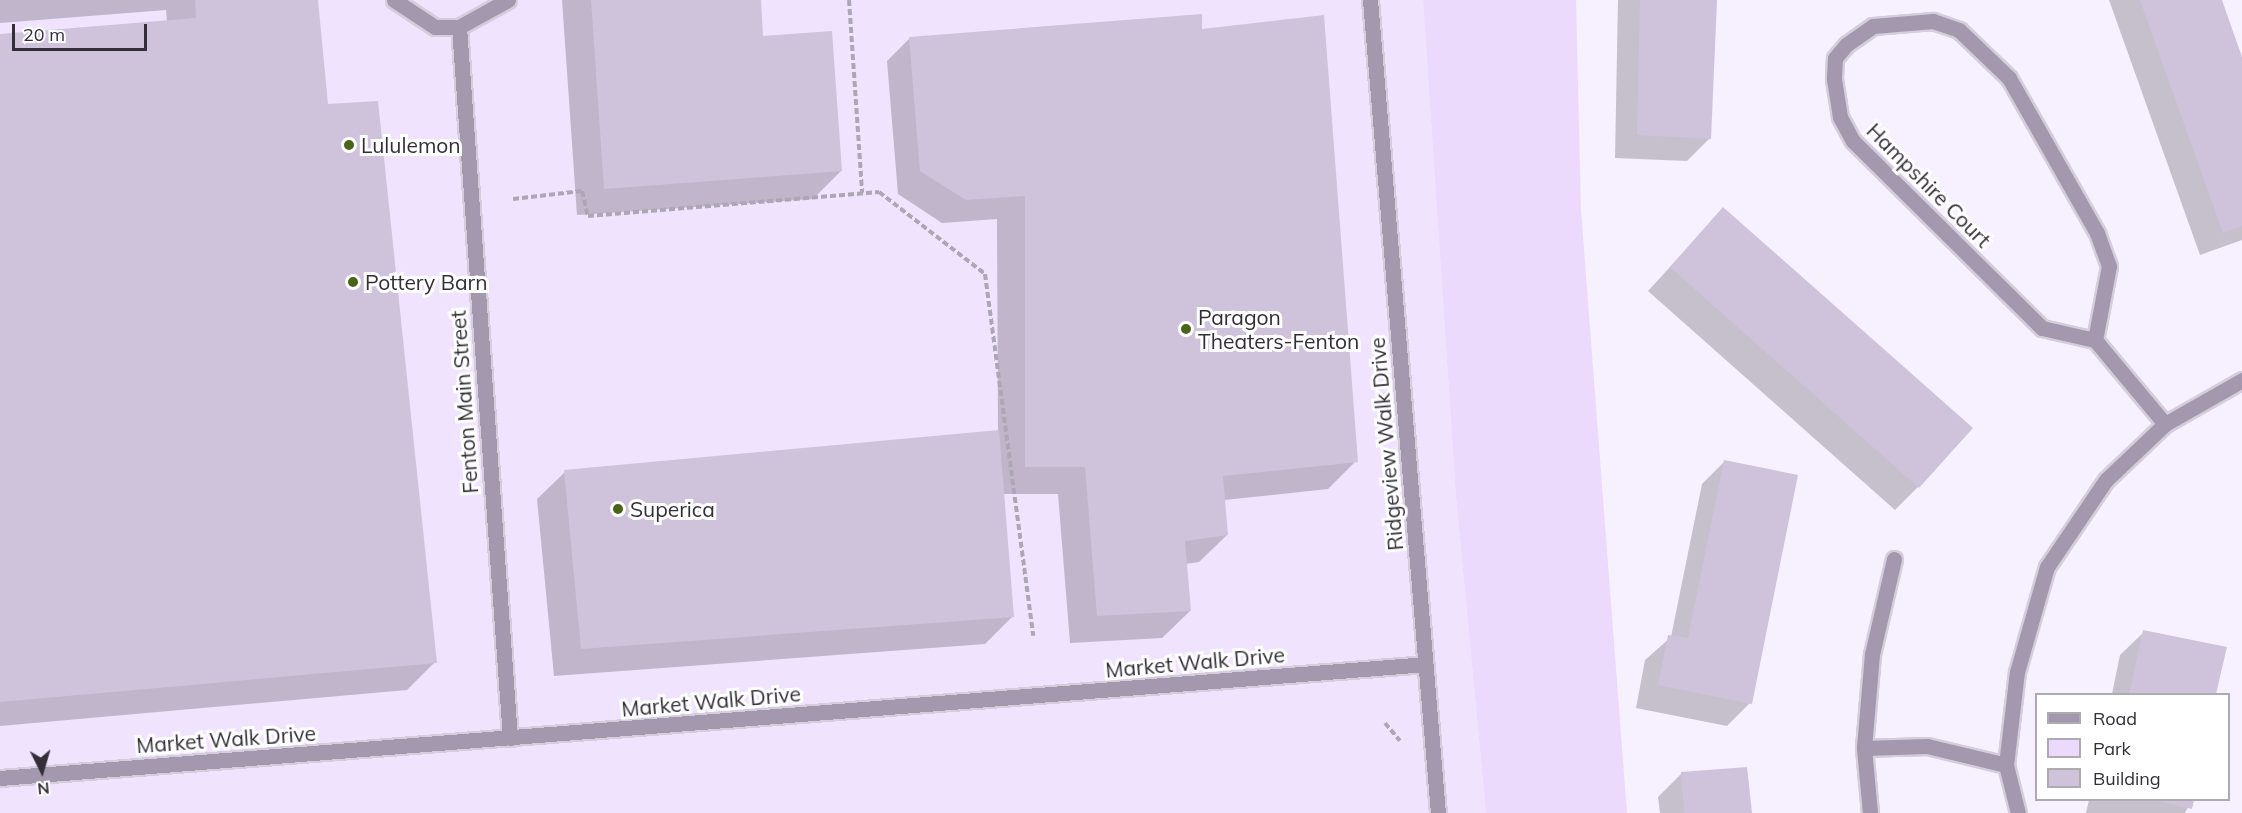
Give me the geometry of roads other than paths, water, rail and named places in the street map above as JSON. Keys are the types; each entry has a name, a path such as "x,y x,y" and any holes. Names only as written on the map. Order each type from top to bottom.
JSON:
{"street":[{"path":"394,0 435,27 459,27 508,0"},
{"name":"Ridgeview Walk Drive","path":"1370,0 1438,813"},
{"name":"Hampshire Court","path":"1933,21 1959,30 2009,78 2097,233 2109,266 2095,340 2042,328 1853,141 1840,117 1834,79 1835,58 1846,45 1873,26 1933,21"},
{"name":"Fenton Main Street","path":"459,27 510,738"},
{"path":"2095,340 2166,424"},
{"path":"2018,813 2006,765 2017,672 2047,567 2106,480 2166,424 2242,380"},
{"path":"1870,813 1864,748 1872,654 1894,559"},
{"name":"Market Walk Drive","path":"0,778 1425,663"},
{"path":"1864,748 1927,746 2006,765"}],"place":[{"name":"Lululemon","path":"349,145"},
{"name":"Pottery Barn","path":"353,282"},
{"name":"Paragon Theaters-Fenton","path":"1186,329"},
{"name":"Superica","path":"618,509"}]}
